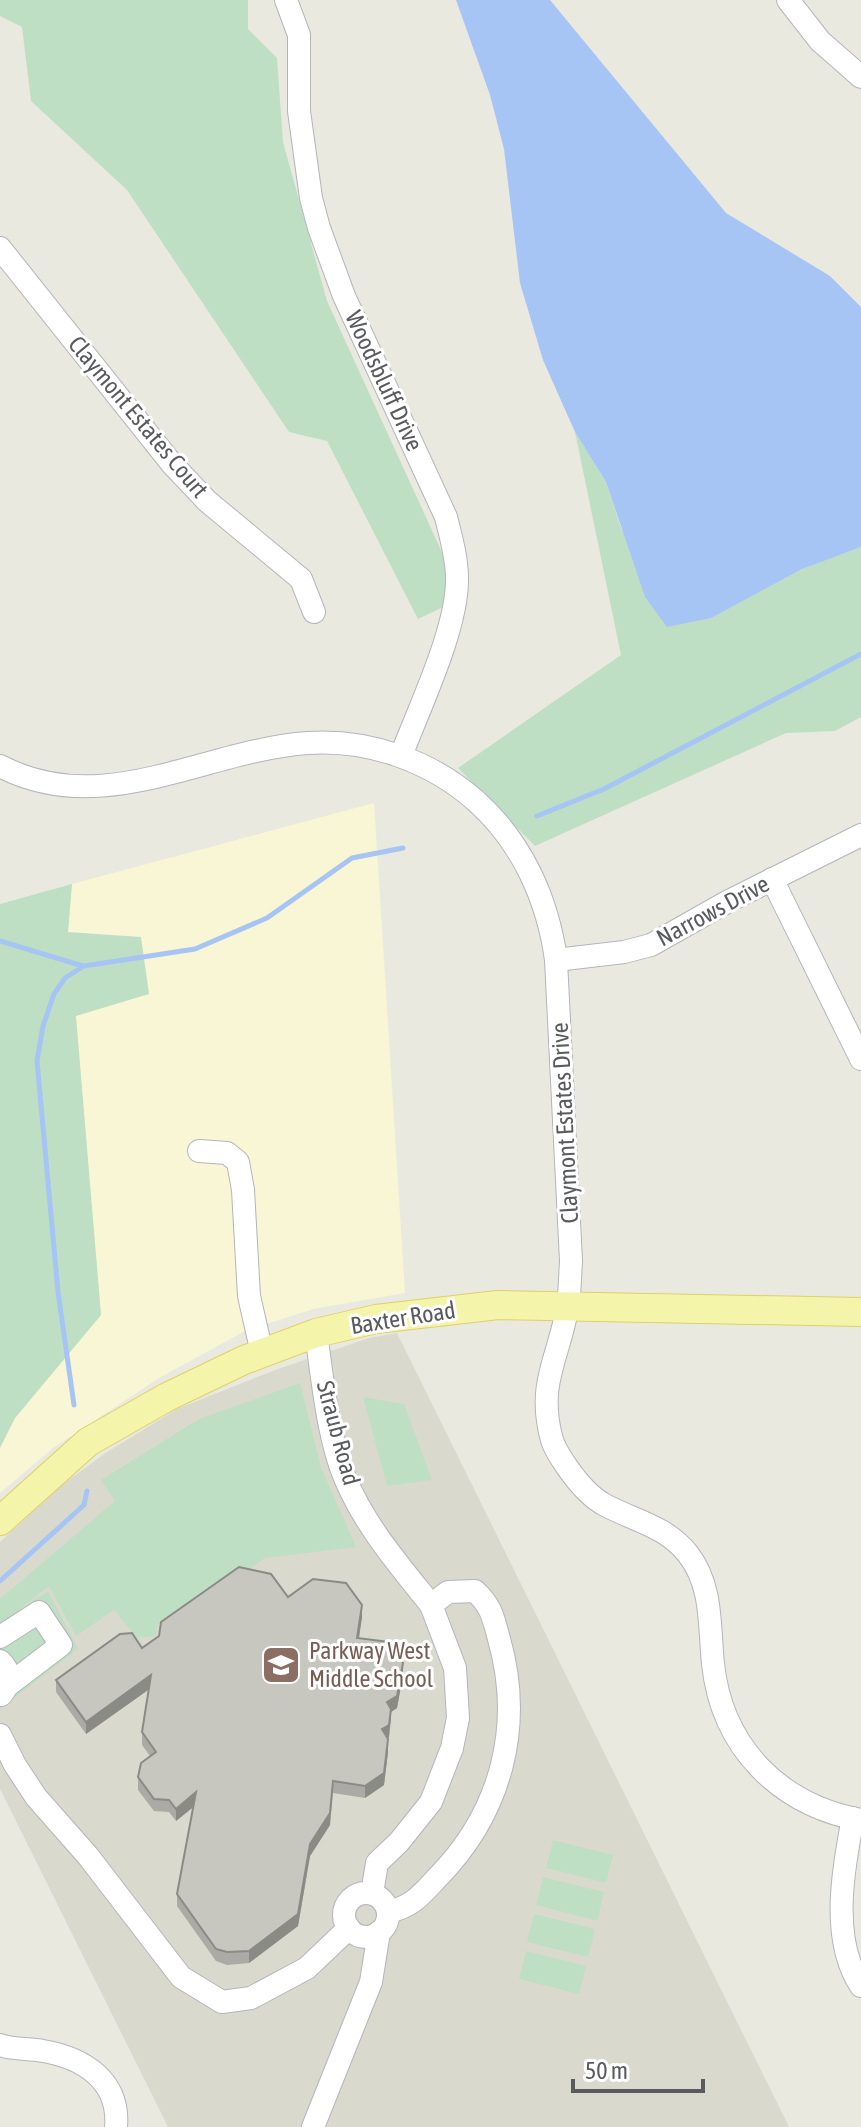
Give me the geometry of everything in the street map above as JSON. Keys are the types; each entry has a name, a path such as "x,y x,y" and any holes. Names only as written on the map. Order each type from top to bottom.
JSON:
{"main road":[{"name":"Baxter Road","path":"0,1521 88,1442 167,1397 262,1353 316,1333 376,1319 498,1305 861,1312"}],"street":[{"name":"Woodsbluff Drive","path":"286,0 299,35 302,140 319,228 344,296 446,517 454,549 457,579 451,619 401,756"},
{"path":"788,0 820,41 861,77"},
{"name":"Claymont Estates Court","path":"0,248 172,464 207,501 301,579 314,612"},
{"name":"Claymont Estates Drive","path":"0,766 43,781 105,786 308,743 352,745 401,756 424,766 463,790 491,814 513,842 531,873 552,929 556,960 571,1261 568,1305 546,1391 545,1414 553,1445 575,1479 602,1504 668,1533 688,1553 701,1575 711,1617 713,1666 721,1705 735,1739 774,1782 795,1796 857,1819"},
{"name":"Narrows Drive","path":"556,960 624,952 651,945 861,835"},
{"path":"772,879 861,1059"},
{"path":"199,1151 227,1153 238,1162 243,1190 249,1296 262,1353"},
{"name":"Straub Road","path":"316,1333 328,1411 344,1477 377,1539 431,1605 455,1668 458,1718 452,1748 431,1802 399,1842 377,1863 372,1893"},
{"path":"313,2127 371,1982 384,1922 383,1900 372,1893 358,1894 348,1902 344,1916 349,1928 366,1937 384,1922 406,1908 461,1854 484,1816 500,1769 511,1716 508,1671 489,1605 475,1591 448,1592 431,1605"},
{"path":"0,1637 39,1612 61,1645 4,1691"},
{"path":"0,1661 9,1674 4,1691"},
{"path":"0,1735 36,1797 88,1856 181,1977 222,2002 251,1998 307,1968 349,1928"},
{"path":"857,1819 841,1892 845,1943 861,1986"},
{"path":"0,2045 42,2050 79,2060 106,2084 114,2097 116,2127"}],"shaded area":[{"path":"374,803 405,1293 313,1309 245,1331 159,1378 53,1448 0,1493 0,1448 15,1418 101,1315 68,932 72,884"},
{"name":"Parkway West Middle School","path":"397,1333 789,2127 168,2127 0,1789 0,1542 62,1485 104,1454 177,1409 275,1370 369,1338"}],"green space":[{"path":"0,0 248,0 248,29 277,58 283,142 327,301 446,561 456,601 418,619 327,441 289,432 127,190 31,101 22,27 0,16"},
{"path":"575,432 606,482 622,531 800,570 861,547 861,717 835,731 786,733 535,846 458,768 621,655"},
{"path":"72,884 68,932 141,937 149,994 76,1016 101,1315 15,1418 0,1448 0,904"},
{"path":"300,1383 321,1467 356,1547 265,1558 250,1569 235,1570 158,1625 156,1636 137,1638 114,1610 76,1636 49,1586 17,1611 48,1591 78,1649 0,1709 0,1599 115,1501 101,1480 199,1419"},
{"path":"363,1397 404,1404 432,1480 387,1486"},
{"path":"553,1840 613,1855 606,1883 546,1868"},
{"path":"543,1877 604,1892 597,1921 536,1905"},
{"path":"534,1914 595,1929 588,1957 527,1942"},
{"path":"526,1951 586,1966 579,1994 519,1979"}],"water":[{"path":"456,0 550,0 726,213 830,276 861,307 861,547 800,570 711,618 667,627 645,597 606,482 575,432 543,360 520,283 504,149 490,95"}],"building":[{"name":"Parkway West Middle School","path":"239,1567 271,1574 288,1597 313,1579 346,1583 362,1605 357,1638 389,1642 403,1663 397,1696 387,1702 391,1709 389,1725 382,1729 388,1739 384,1773 365,1786 333,1781 330,1813 310,1844 298,1914 249,1951 227,1952 216,1949 177,1894 196,1792 176,1809 169,1800 154,1799 138,1777 141,1763 156,1752 142,1732 151,1675 86,1722 56,1680 120,1634 132,1633 142,1648 159,1636 161,1622"}],"waterway":[{"path":"537,816 604,789 861,654"},
{"path":"74,1405 58,1292 37,1061 43,1026 54,994 65,978 84,966 195,949 267,918 352,858 403,848"},
{"path":"0,941 83,966"},
{"path":"0,1581 84,1505 87,1491"}],"place":[{"name":"Parkway West Middle School","path":"281,1665"}]}
